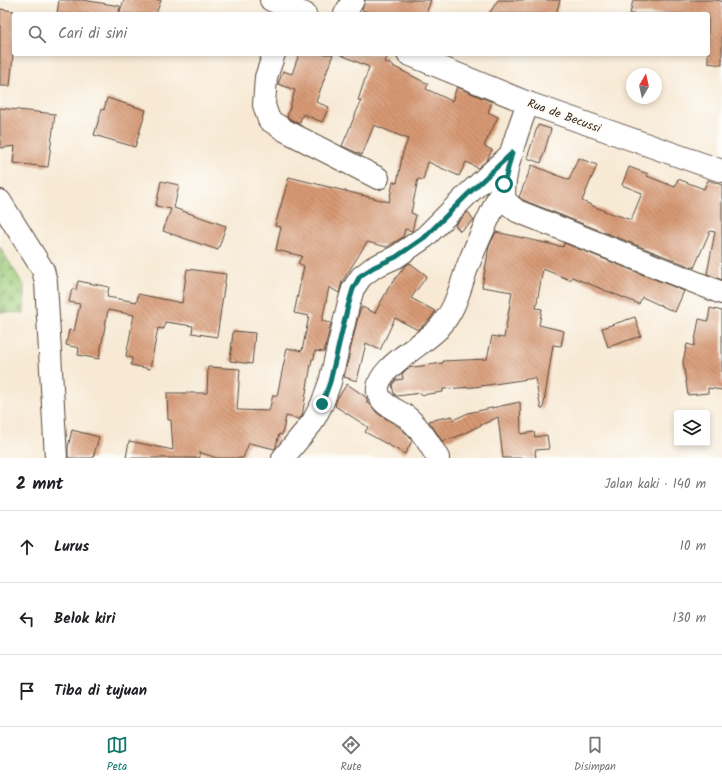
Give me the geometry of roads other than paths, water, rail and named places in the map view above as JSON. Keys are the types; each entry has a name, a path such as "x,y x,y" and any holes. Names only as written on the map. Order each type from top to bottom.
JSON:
{"street":[{"path":"346,12 353,0"},
{"path":"273,56 266,76 264,105 269,120 286,131 378,178"},
{"name":"Rua de Becussi","path":"413,56 528,103 722,172"},
{"path":"438,458 425,436 414,424 405,416 385,404 380,398 378,390 379,382 384,373 439,329 459,296 467,268 504,184 528,103"},
{"path":"283,458 312,423 322,404 330,382 353,289 360,276 374,267 396,257 425,237 512,153"},
{"path":"504,184 505,201 517,211 722,293"},
{"path":"0,201 43,270 46,282 56,458"}]}
